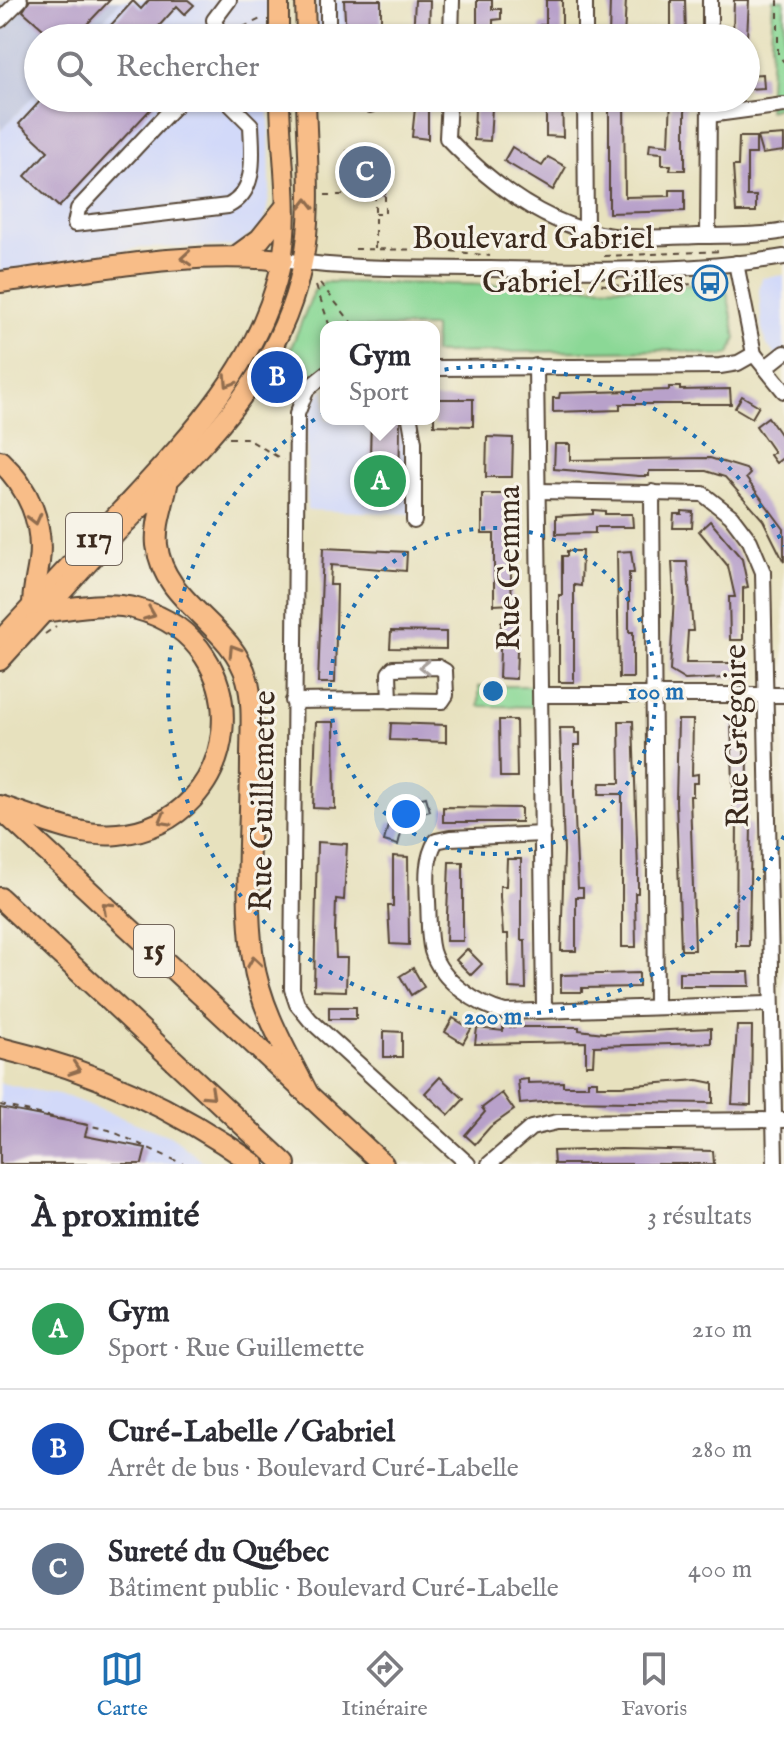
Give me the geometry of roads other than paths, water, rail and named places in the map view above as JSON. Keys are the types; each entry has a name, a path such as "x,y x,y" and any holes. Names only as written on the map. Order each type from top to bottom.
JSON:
{"highway":[{"path":"238,255 260,239 284,209"},
{"path":"0,282 135,261 238,255 282,260"},
{"path":"0,461 21,484 37,524 40,608 93,605 129,607 160,617 181,631 201,652 217,680 224,714 220,751 211,774 194,798 166,820 139,831 89,834 0,807"},
{"path":"167,485 157,535 162,564 177,590 229,642 247,679 251,717 250,899 253,962 268,1012 308,1094"},
{"name":"15","path":"0,807 383,1164"},
{"name":"15","path":"0,898 285,1164"},
{"path":"0,1048 65,1065 133,1091 190,1121 254,1164"}],"main road":[{"path":"279,0 279,24"},
{"path":"305,0 306,24"},
{"name":"117","path":"0,661 40,608 217,401 256,332 282,260 284,209 281,112"},
{"name":"117","path":"0,640 40,608 167,485 238,406 260,374 286,322 303,263 307,212 306,112"}],"street":[{"path":"0,20 20,0"},
{"path":"216,24 214,20 229,0"},
{"path":"328,0 328,24"},
{"path":"451,24 452,0"},
{"path":"585,0 585,24"},
{"path":"710,0 710,24"},
{"path":"760,108 784,105"},
{"path":"169,112 78,209 75,224 228,206 235,202 250,183 251,128 249,121 239,112"},
{"path":"448,112 447,138 474,166 551,218 586,230 637,238 784,231"},
{"path":"585,112 586,230"},
{"path":"708,236 709,115 732,112"},
{"path":"734,257 754,354 784,391"},
{"name":"Boulevard Gabriel","path":"282,260 335,267 576,270 734,257 784,257"},
{"path":"765,368 784,353"},
{"path":"440,368 720,366 738,363 754,354"},
{"name":"Rue Gemma","path":"536,366 544,1009"},
{"name":"Rue Guillemette","path":"320,378 311,385 299,403 291,977 295,998 310,1020 468,1164"},
{"path":"411,425 414,442 414,521"},
{"name":"Rue Grégoire","path":"538,491 703,494 731,516 750,541 763,572 769,1004 778,1120 775,1164"},
{"path":"652,492 656,1006"},
{"path":"542,695 784,695"},
{"path":"293,701 390,701"},
{"path":"543,834 436,841 430,851 426,876 431,945 443,969 466,995 485,1007 505,1012 769,1004"},
{"path":"489,1164 531,1128 557,1122 778,1120"}],"place":[{"name":"Sureté du Québec","path":"365,172"},
{"name":"Gabriel / Gilles","path":"710,283"},
{"name":"Curé-Labelle / Gabriel","path":"277,377"},
{"name":"Gym","path":"380,481"}]}
